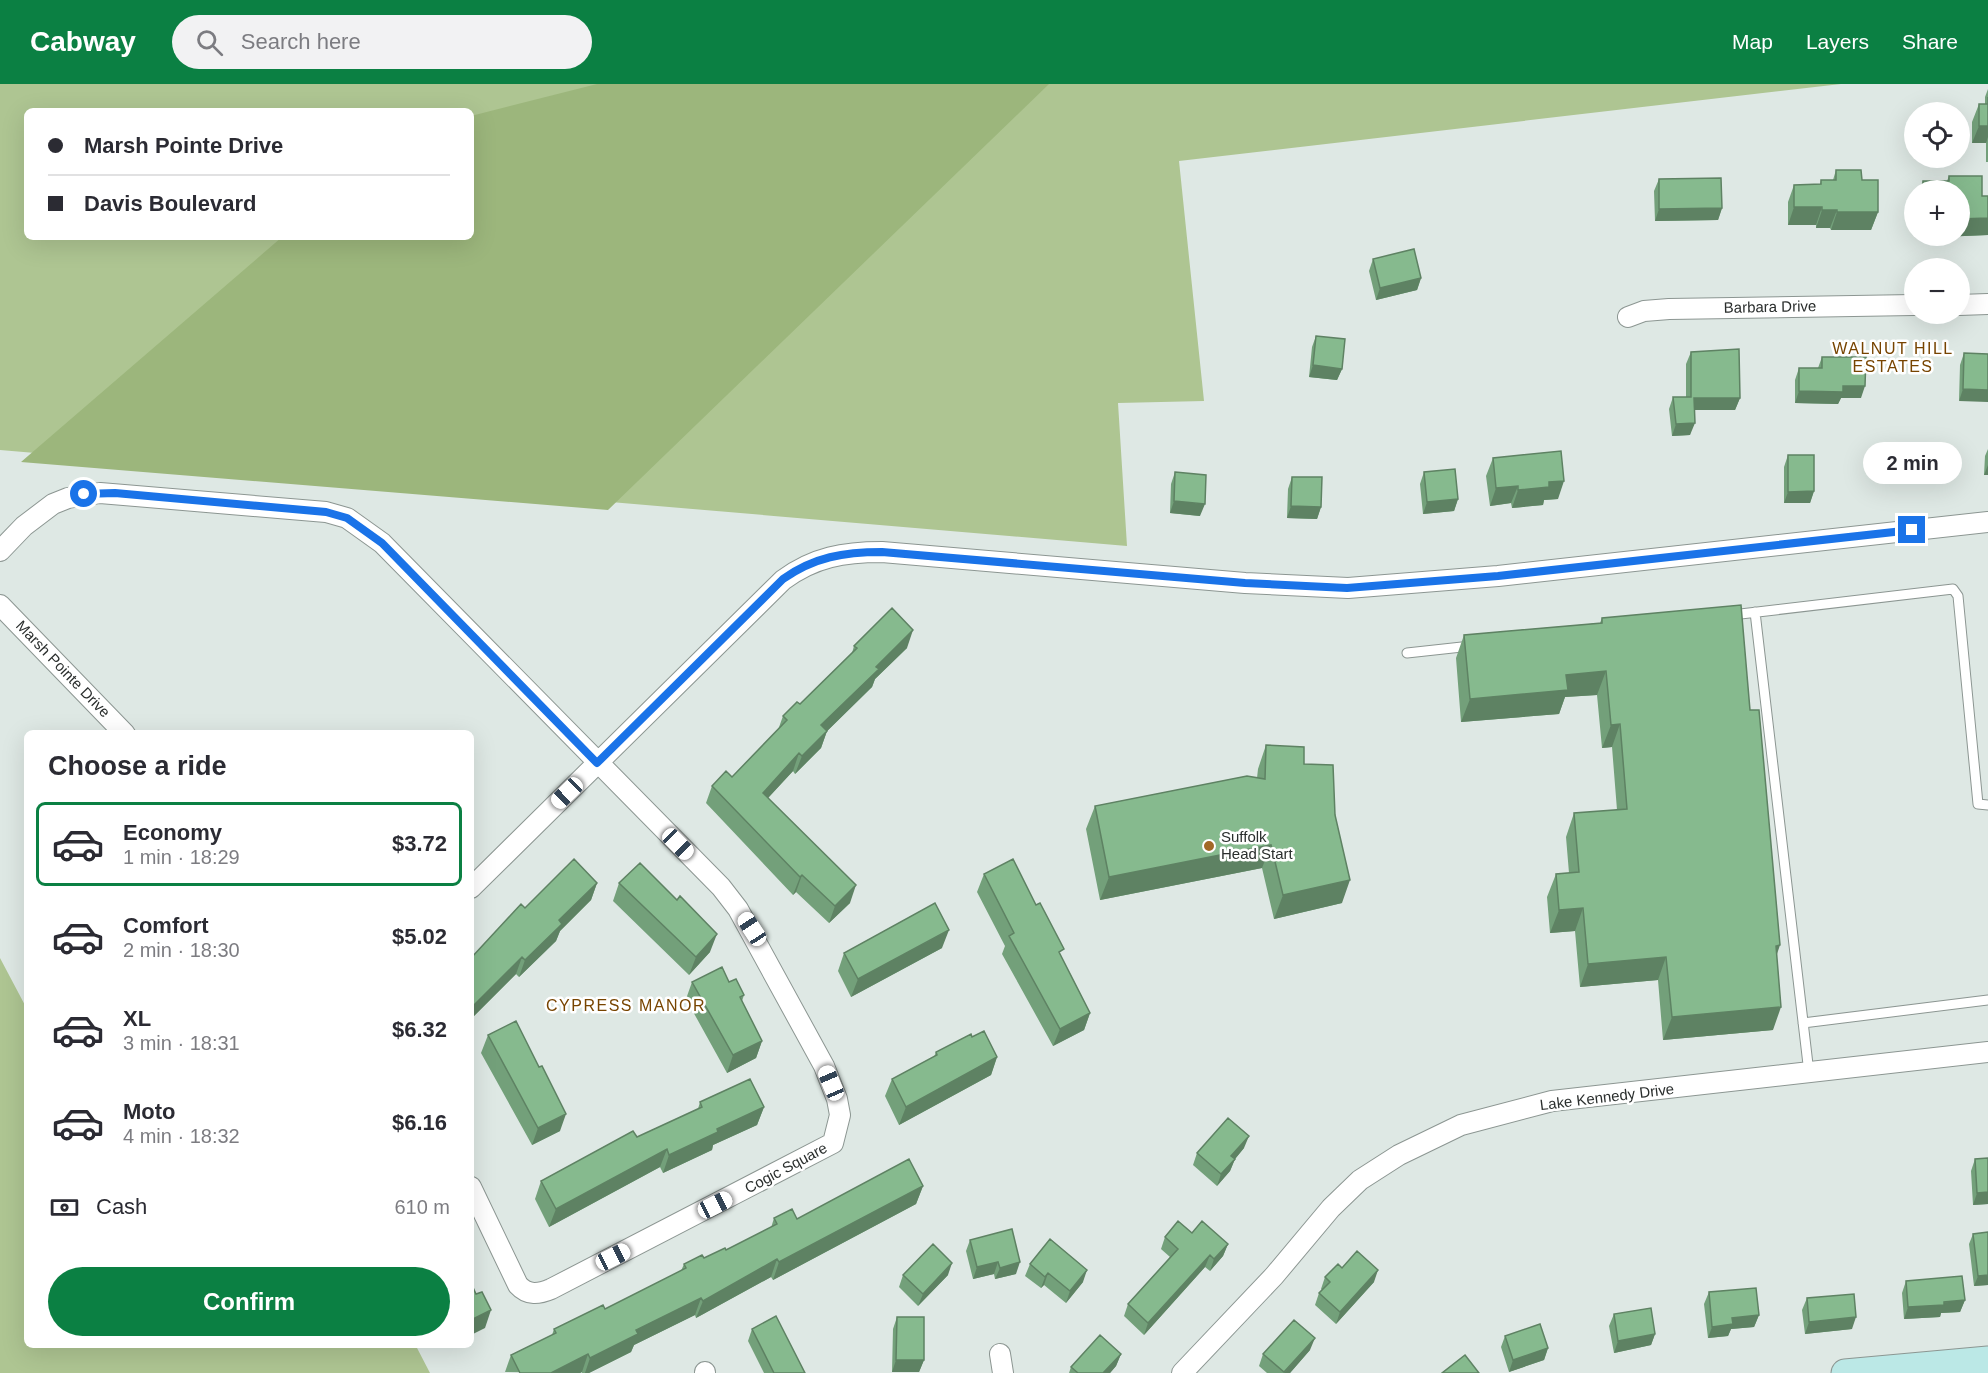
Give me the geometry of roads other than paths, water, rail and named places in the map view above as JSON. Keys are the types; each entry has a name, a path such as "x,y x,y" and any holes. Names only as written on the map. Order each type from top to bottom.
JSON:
{"street":[{"path":"1970,305 1988,304"},
{"name":"Barbara Drive","path":"1628,317 1644,311 1669,309 1904,305"},
{"path":"0,551 38,514 53,504 84,494 115,493 303,508 347,518 382,543 597,763"},
{"path":"474,885 783,579 798,568 839,554 882,552 1245,583 1347,588 1498,576 1988,522"},
{"name":"Marsh Pointe Drive","path":"0,605 121,730"},
{"name":"Cogic Square","path":"474,1193 518,1285 523,1290 535,1294 551,1289 817,1153 833,1143 838,1131 840,1115 837,1099 824,1066 752,929 721,887 597,763"},
{"name":"Lake Kennedy Drive","path":"1182,1373 1275,1276 1331,1208 1360,1180 1399,1155 1461,1125 1552,1101 1988,1052"},
{"path":"1845,1373 1988,1360"}],"lane":[{"path":"1720,616 1953,589 1958,596 1978,804 1988,805"},
{"path":"1755,612 1809,1073"},
{"path":"1407,653 1477,645"},
{"path":"1803,1023 1988,1000"}],"place":[{"name":"Suffolk Head Start","path":"1209,846"}],"district":[{"name":"WALNUT HILL ESTATES","path":"1893,357"},
{"name":"CYPRESS MANOR","path":"626,1005"}]}
